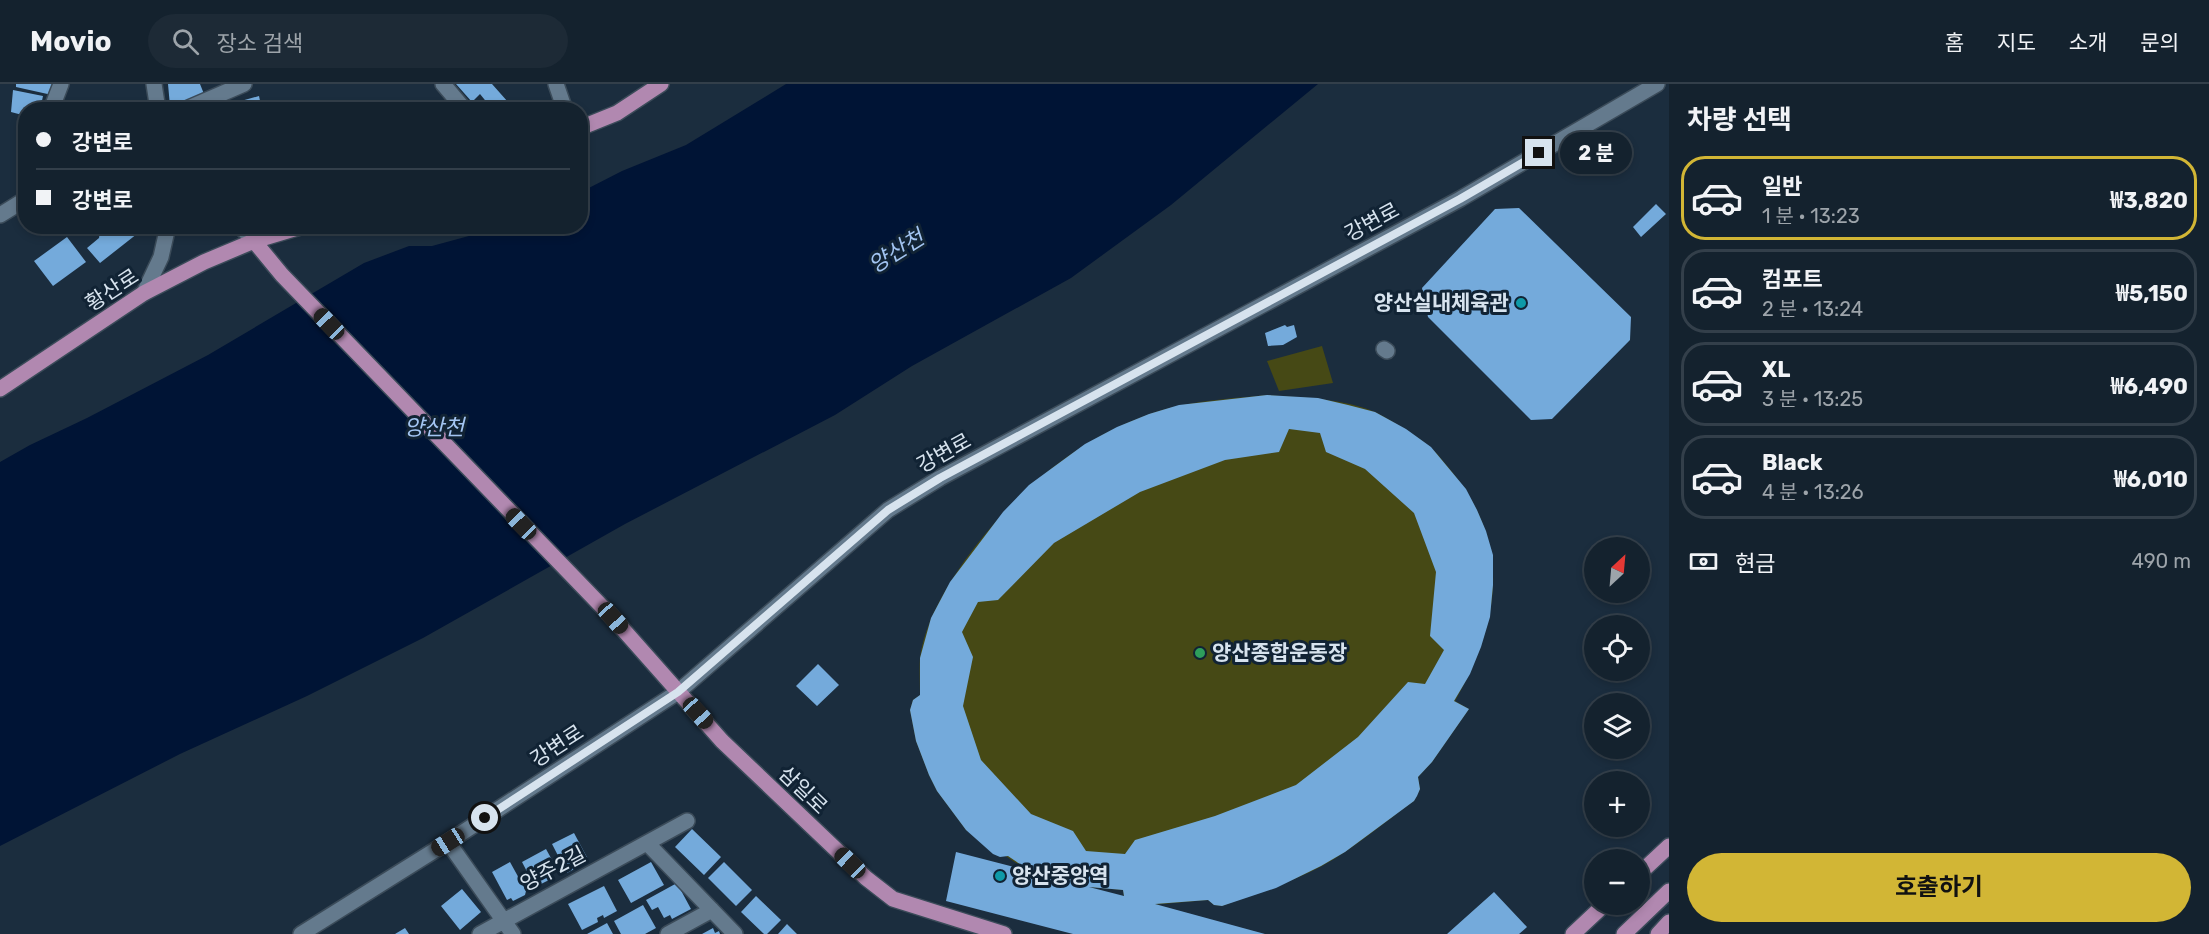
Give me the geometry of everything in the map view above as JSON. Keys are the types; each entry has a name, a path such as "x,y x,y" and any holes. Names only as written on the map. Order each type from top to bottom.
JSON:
{"main road":[{"path":"588,125 617,112 661,84"},
{"name":"황산로","path":"0,389 144,293 204,262 277,234"},
{"name":"삼일로","path":"254,241 282,275 608,614 722,741 866,878 893,898 1004,934"},
{"path":"1650,864 1669,846"},
{"path":"1624,934 1669,891"},
{"path":"1573,934 1593,915"},
{"path":"1658,934 1669,922"}],"street":[{"path":"54,102 61,84"},
{"path":"154,84 157,102"},
{"path":"202,102 244,84"},
{"path":"443,84 458,102"},
{"path":"556,84 562,102"},
{"name":"강변로","path":"301,934 448,842 678,692 888,510 940,478 1460,199 1657,84"},
{"path":"0,215 18,204"},
{"path":"144,293 161,257 166,234"},
{"path":"247,234 254,241"},
{"name":"양주2길","path":"480,934 687,821"},
{"path":"448,842 513,934"},
{"path":"647,843 735,934"},
{"path":"668,934 712,910"}],"green space":[{"path":"1322,346 1333,383 1279,391 1267,361"},
{"name":"양산종합운동장","path":"1267,395 1336,401 1362,407 1381,415 1413,434 1435,452 1472,501 1485,529 1492,558 1493,586 1490,614 1482,643 1455,701 1469,709 1432,762 1418,777 1420,789 1414,801 1334,859 1272,888 1222,906 1214,905 1208,900 1151,905 1125,904 1123,890 1079,886 1030,872 966,830 937,791 916,741 910,710 913,700 920,695 920,658 926,632 937,606 965,560 1003,514 1045,474 1093,440 1161,410 1206,401"}],"water":[{"name":"양산천","path":"786,84 1318,84 1171,205 1071,278 912,366 835,415 625,524 423,638 307,696 180,754 0,846 0,462 208,355 364,263 409,246 432,246 476,234 588,234 588,188 622,171 686,145"}],"building":[{"path":"16,84 54,84 52,95 16,87"},
{"path":"168,84 200,84 204,94 181,102 170,102"},
{"path":"456,84 492,84 508,102 486,102 480,94 472,102"},
{"path":"13,90 43,96 42,102 18,102 18,114 11,112"},
{"path":"259,96 260,102 238,102"},
{"path":"1656,204 1666,214 1641,237 1633,227"},
{"name":"양산실내체육관","path":"1519,208 1631,317 1630,340 1552,419 1531,420 1428,317 1422,288 1495,209"},
{"path":"100,234 137,234 100,263 87,248 99,238"},
{"path":"67,237 86,262 53,286 34,261"},
{"path":"1285,325 1287,327 1294,325 1297,337 1283,345 1268,346 1265,333"},
{"path":"1267,395 1318,398 1375,412 1406,429 1431,447 1466,489 1486,531 1493,555 1490,617 1470,674 1454,701 1469,709 1432,762 1418,777 1420,789 1414,801 1345,852 1276,888 1222,906 1214,905 1208,900 1155,904 1265,934 1073,934 946,901 956,852 1030,871 1008,856 1000,857 993,854 966,830 937,791 929,775 916,741 910,710 913,700 920,695 920,658 931,618 950,582 1003,512 1029,485 1085,444 1117,427 1179,405","holes":["1289,429 1320,433 1326,452 1365,469 1414,513 1436,572 1430,636 1444,650 1425,684 1408,682 1358,737 1296,785 1215,816 1135,840 1125,854 1086,851 1073,831 1031,814 981,760 963,706 973,657 962,632 978,602 998,600 1054,543 1140,492 1225,460 1279,452","1089,887 1123,890 1124,896"]},
{"path":"818,664 839,685 817,706 796,686"},
{"path":"692,829 721,857 704,875 675,847"},
{"path":"574,833 589,861 567,873 552,844"},
{"path":"546,849 557,869 550,873 553,878 535,887 522,862"},
{"path":"510,862 526,891 525,895 513,901 511,898 507,900 492,872"},
{"path":"651,862 664,885 631,903 618,880"},
{"path":"724,862 752,890 736,906 708,878"},
{"path":"677,883 691,909 672,919 670,915 664,918 658,907 652,910 646,900"},
{"path":"604,886 617,911 604,918 603,915 597,918 598,922 582,930 568,904"},
{"path":"462,889 481,912 460,930 441,906"},
{"path":"1494,892 1527,927 1519,934 1447,934"},
{"path":"756,896 781,920 767,934 764,934 741,912"},
{"path":"643,905 656,928 645,934 621,934 614,921"},
{"path":"607,923 613,934 587,934"},
{"path":"787,924 797,934 778,934"},
{"path":"405,928 409,934 395,934"},
{"path":"713,928 715,933 719,931 720,934 702,934"}],"place":[{"name":"양산실내체육관","path":"1521,303"},
{"name":"양산종합운동장","path":"1200,653"},
{"name":"양산중앙역","path":"1000,876"}],"route":[{"path":"485,818 678,692 888,510 940,478 1460,199 1539,153"}]}
